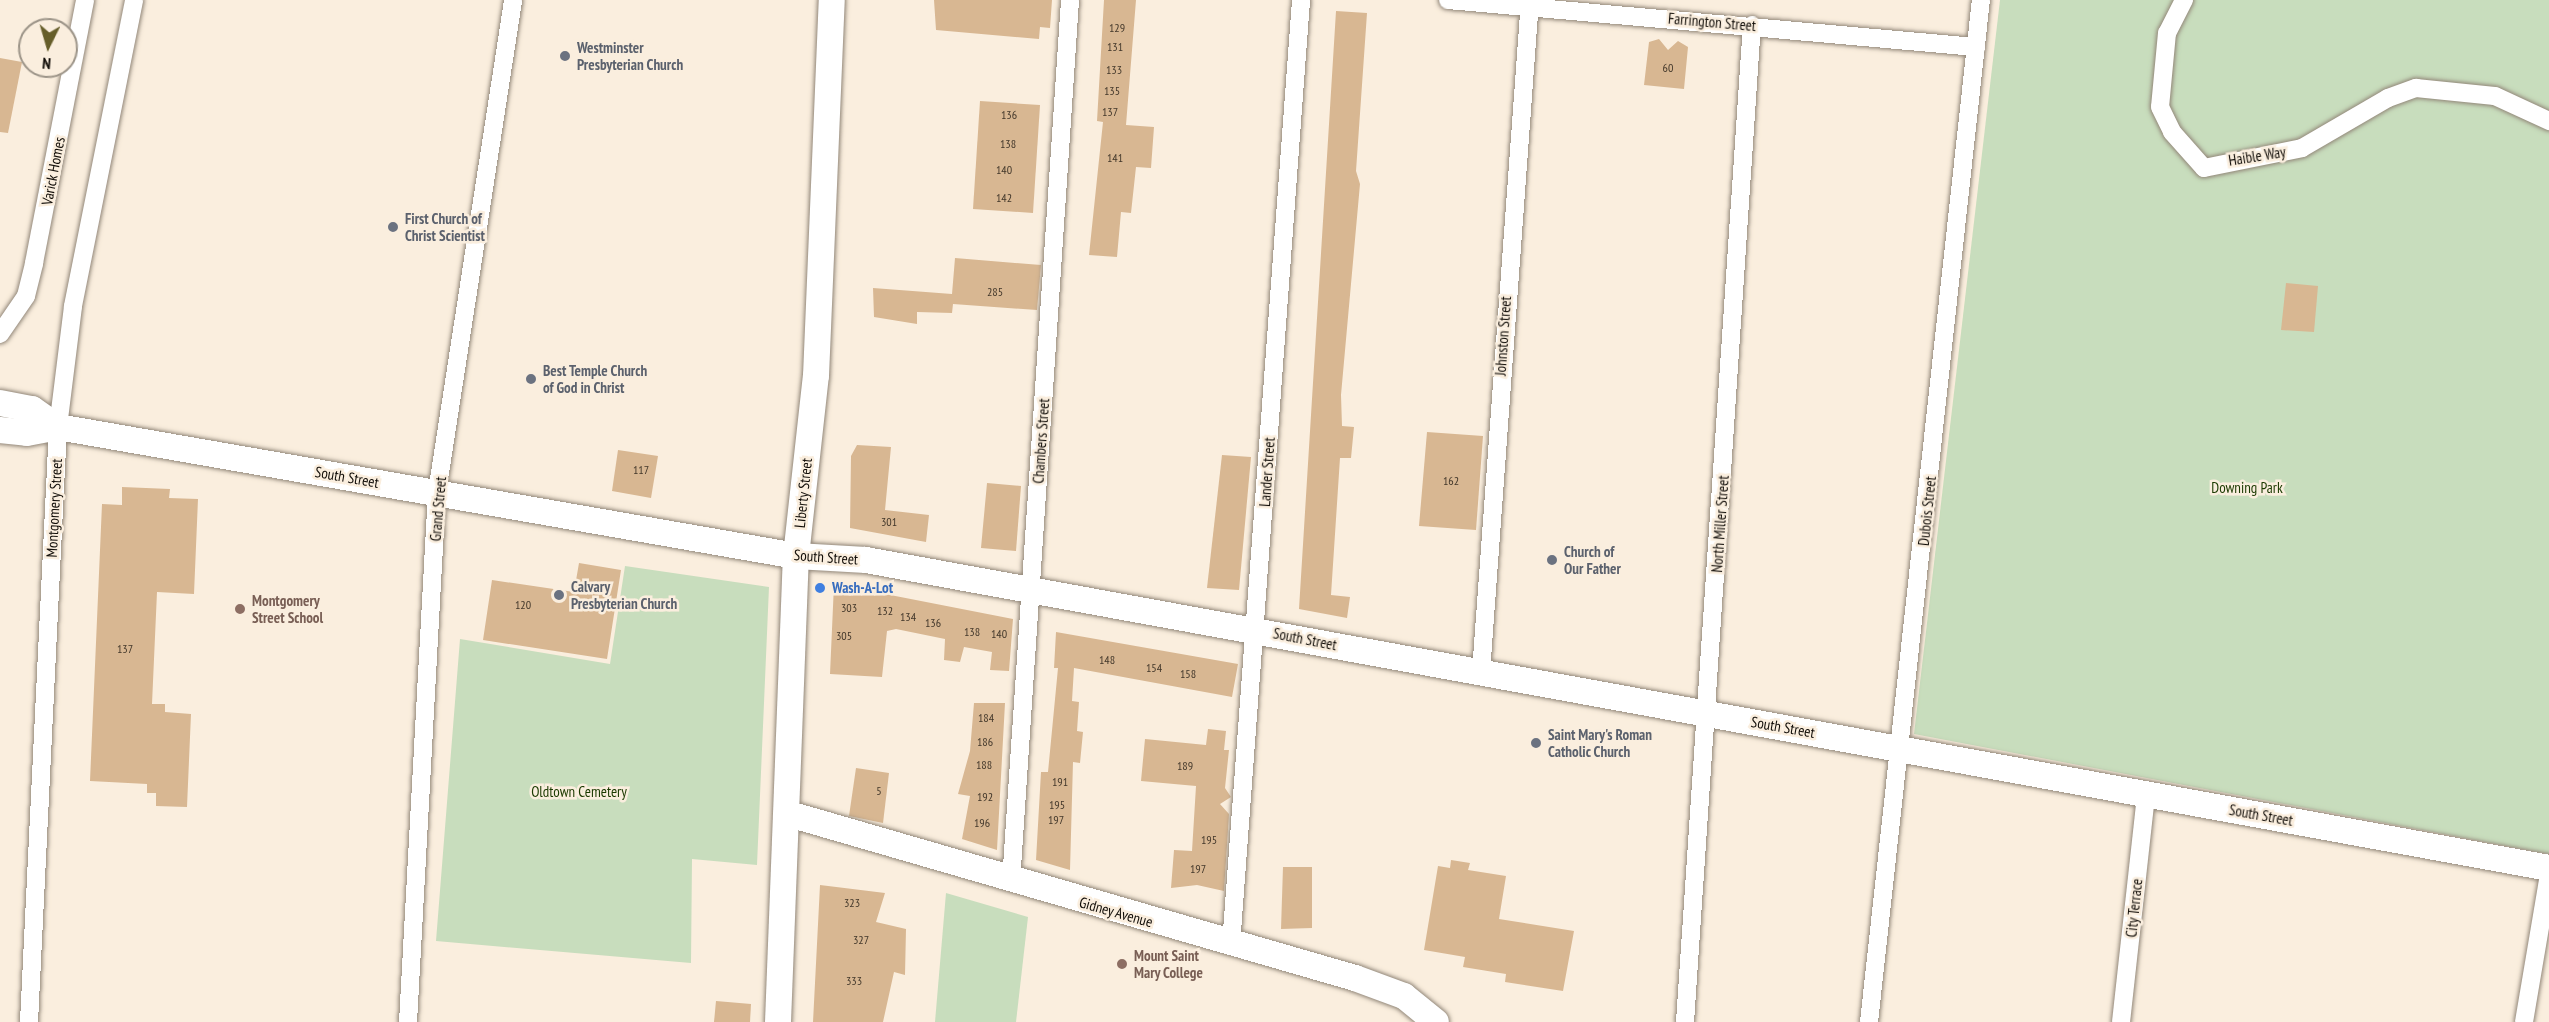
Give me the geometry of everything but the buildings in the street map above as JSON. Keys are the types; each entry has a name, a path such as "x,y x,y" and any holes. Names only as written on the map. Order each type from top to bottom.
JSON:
{"street":[{"name":"Varick Homes","path":"0,334 26,297 86,0"},
{"name":"Montgomery Street","path":"29,1022 58,428 74,306 134,0"},
{"name":"Grand Street","path":"408,1022 438,492 513,0"},
{"name":"Liberty Street","path":"778,1022 789,814 796,556 816,376 832,0"},
{"name":"Chambers Street","path":"1011,882 1070,0"},
{"name":"Lander Street","path":"1232,945 1301,0"},
{"name":"Farrington Street","path":"1448,0 1530,4 1976,47"},
{"name":"Dubois Street","path":"1869,1022 1981,0"},
{"name":"Haible Way","path":"2184,0 2167,33 2160,107 2172,132 2204,168 2302,148 2388,98 2416,88 2495,96 2549,121"},
{"name":"Johnston Street","path":"1481,672 1530,4"},
{"name":"North Miller Street","path":"1685,1022 1752,25"},
{"name":"South Street","path":"0,403 32,409 58,428"},
{"name":"South Street","path":"0,429 27,433 58,428 438,492 796,556 866,560 1030,592 1255,630 2549,868"},
{"name":"City Terrace","path":"2121,1022 2146,794"},
{"name":"Gidney Avenue","path":"789,814 1011,882 1395,993 1436,1022"},
{"path":"2524,1022 2549,874"}],"green space":[{"name":"Downing Park","path":"2000,0 2549,0 2549,854 1914,734"},
{"name":"Oldtown Cemetery","path":"625,566 769,587 757,865 692,859 691,963 436,941 460,639 610,664"},
{"path":"946,893 1028,917 1016,1022 935,1022"}],"place":[{"name":"Westminster Presbyterian Church","path":"565,56"},
{"name":"First Church of Christ Scientist","path":"393,227"},
{"name":"Best Temple Church of God in Christ","path":"531,379"},
{"name":"Church of Our Father","path":"1552,560"},
{"name":"Wash-A-Lot","path":"820,588"},
{"name":"Calvary Presbyterian Church","path":"559,595"},
{"name":"Montgomery Street School","path":"240,609"},
{"name":"Saint Mary's Roman Catholic Church","path":"1536,743"},
{"name":"Mount Saint Mary College","path":"1122,964"}]}
